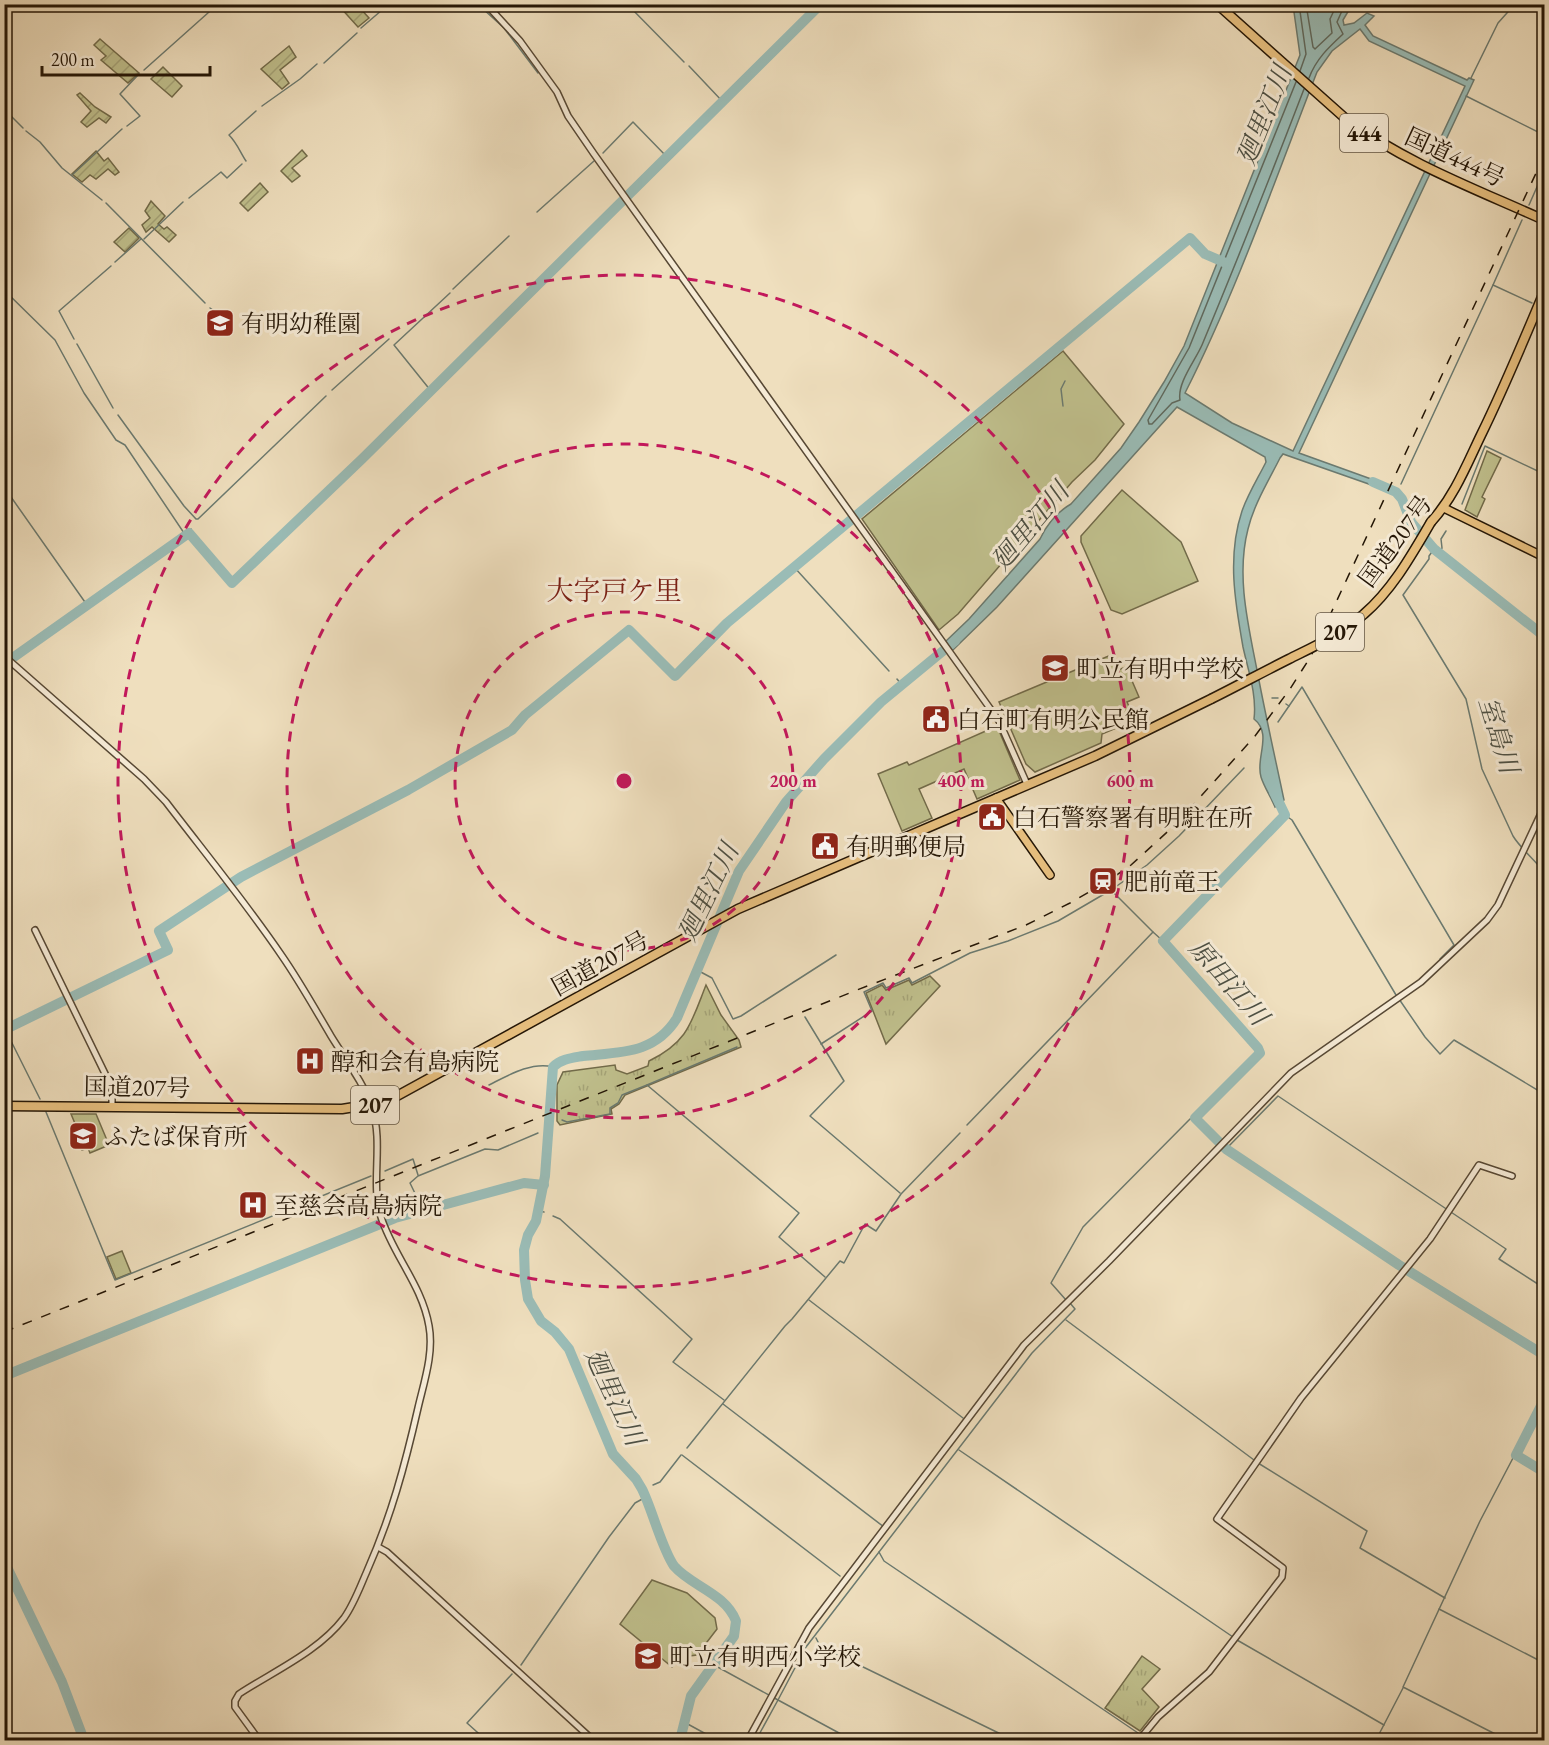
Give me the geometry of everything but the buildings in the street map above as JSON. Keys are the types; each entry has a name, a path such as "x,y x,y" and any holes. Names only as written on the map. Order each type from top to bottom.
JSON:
{"highway":[{"name":"国道444号","path":"1217,4 1346,119 1369,136 1434,170 1545,220"},
{"name":"国道207号","path":"4,1106 331,1108 372,1106 386,1102 738,909 1105,751 1318,645 1346,629 1365,614 1387,590 1431,522 1444,508 1473,453 1545,292"}],"main road":[{"path":"1444,508 1545,557"},
{"path":"996,798 1050,875"}],"street":[{"path":"486,4 520,41 557,92 568,116 622,193 999,721 1027,784"},
{"path":"4,656 144,779 166,802 283,957 372,1106 378,1148 380,1215 391,1242 426,1307 430,1329 429,1359 413,1431 390,1516 356,1597 345,1616 331,1633 316,1646 239,1694 235,1701 236,1707 259,1740"},
{"path":"748,1740 809,1628 1024,1345 1069,1302 1291,1073 1398,999 1436,969 1487,920 1498,905 1545,807"},
{"path":"34,930 112,1088 112,1106"},
{"path":"1139,1740 1158,1717 1194,1688 1209,1672 1282,1577 1283,1568 1217,1519 1301,1398 1410,1266 1479,1165 1512,1176"},
{"path":"378,1547 593,1740"}],"green space":[{"path":"340,5 357,5 369,18 358,27"},
{"path":"100,39 139,73 128,83 101,60 106,56 94,45"},
{"path":"289,46 296,57 280,70 289,83 282,89 261,69"},
{"path":"163,67 182,86 172,97 151,79"},
{"path":"80,93 95,107 111,117 106,123 99,118 87,127 81,122 91,111 77,95"},
{"path":"302,150 307,156 292,168 300,176 292,182 281,171"},
{"path":"96,151 104,161 108,158 119,172 115,175 108,169 96,179 90,175 82,182 72,174"},
{"path":"260,183 268,192 248,211 240,203"},
{"path":"151,201 165,216 158,224 164,229 167,227 176,235 169,242 152,227 146,232 142,225 150,218 145,211"},
{"path":"129,228 139,238 125,252 114,242"},
{"path":"1063,351 1124,424 1095,460 1072,482 958,614 939,630 862,519"},
{"path":"1487,451 1501,458 1482,497 1485,499 1477,517 1465,510"},
{"path":"1122,490 1181,542 1198,581 1122,614 1111,610 1081,542 1081,536"},
{"path":"1111,655 1118,670 1126,667 1139,697 1127,702 1135,720 1102,734 1101,743 1035,772 1026,764 999,702"},
{"path":"997,726 1020,780 977,799 964,769 919,789 932,818 902,831 878,774 907,762 909,765"},
{"path":"930,976 940,986 886,1044 866,993 882,985 886,990 909,980 912,985"},
{"path":"706,985 741,1047 625,1095 619,1104 611,1109 612,1114 560,1125 557,1121 557,1085 563,1072 615,1065 616,1070 627,1074 648,1066 649,1061 662,1054 680,1039 692,1021"},
{"path":"71,1114 96,1114 109,1145 90,1153 88,1148 82,1150 72,1128 76,1126"},
{"path":"122,1251 131,1273 116,1279 107,1257"},
{"path":"652,1580 687,1593 715,1618 717,1629 697,1655 681,1657 672,1667 620,1624"},
{"path":"1142,1656 1160,1669 1142,1689 1159,1707 1140,1731 1105,1708"}],"water":[{"path":"1293,5 1352,5 1343,20 1344,25 1354,23 1367,13 1374,16 1365,25 1373,36 1467,80 1469,78 1474,80 1299,453 1385,484 1383,489 1283,454 1258,501 1248,529 1243,582 1250,635 1284,800 1275,807 1261,777 1263,739 1260,725 1254,719 1253,692 1240,630 1234,579 1237,528 1244,505 1266,462 1265,457 1177,407 997,607 953,650 946,641 969,619 1040,539 1053,519 1071,504 1121,448 1164,382 1184,346 1300,55","holes":["1360,29 1369,41 1465,86 1293,451 1232,423 1185,393 1239,275 1317,72 1332,51"]}],"waterway":[{"path":"144,70 218,4"},
{"path":"361,28 389,4"},
{"path":"627,4 684,62"},
{"path":"4,664 189,533 232,583 362,459 821,4"},
{"path":"1471,78 1498,23 1515,4"},
{"path":"482,8 504,28 538,73"},
{"path":"324,63 357,33"},
{"path":"262,106 317,64"},
{"path":"689,66 723,102"},
{"path":"127,126 140,116 120,94 139,74"},
{"path":"1466,96 1544,135 1538,148"},
{"path":"4,109 23,128"},
{"path":"246,161 229,135 256,111"},
{"path":"603,153 633,122 667,157"},
{"path":"72,175 122,129"},
{"path":"26,131 40,142 62,168 102,200"},
{"path":"537,212 594,161"},
{"path":"189,198 221,172 227,178 242,164"},
{"path":"1529,205 1544,171"},
{"path":"144,239 183,202"},
{"path":"106,203 205,303"},
{"path":"1522,220 1493,285 1532,303"},
{"path":"453,289 509,236"},
{"path":"4,1030 168,950 159,931 241,877 408,790 512,730 525,715 629,630 675,676 727,623 1190,238 1205,254 1228,264"},
{"path":"115,262 141,239"},
{"path":"74,339 59,311 111,266"},
{"path":"1401,484 1493,285"},
{"path":"4,290 55,340 84,393 116,440 125,445 186,536"},
{"path":"431,391 394,345 450,293"},
{"path":"332,390 389,339"},
{"path":"77,344 113,408"},
{"path":"1063,406 1061,389 1065,381"},
{"path":"118,415 184,506 198,519 326,396"},
{"path":"1462,504 1485,446 1544,474"},
{"name":"室島川","path":"1373,482 1396,492 1402,499 1411,522 1434,549 1544,636"},
{"path":"4,487 87,605"},
{"path":"189,533 191,529"},
{"path":"1439,553 1442,548 1441,539 1446,531"},
{"name":"室島川","path":"1434,549 1403,595 1466,699 1482,769 1513,836 1544,872"},
{"path":"794,567 889,671"},
{"name":"廻里江川","path":"680,1740 691,1696 734,1636 736,1621 724,1603 674,1566 665,1550 642,1489 613,1454 569,1349 555,1332 541,1321 528,1299 524,1250 528,1235 536,1221 545,1176 553,1067 571,1058 636,1049 648,1045 668,1030 677,1018 739,871 786,802 824,759 881,702 955,641"},
{"path":"897,679 901,684"},
{"path":"1286,704 1289,706 1302,687 1454,945 1440,959"},
{"path":"1272,698 1278,698"},
{"path":"1278,722 1289,706"},
{"path":"821,1044 872,1011 864,992 883,983 886,988 909,978 912,983 970,953 1058,921 1111,890 1147,865 1179,836 1244,768"},
{"name":"原田江川","path":"1274,792 1285,815 1163,941 1260,1053 1195,1118 1226,1149 1399,1265 1544,1355"},
{"path":"1285,815 1292,820 1396,995"},
{"path":"1112,891 1153,932"},
{"path":"967,1125 1153,932 1163,941"},
{"path":"697,970 712,978 733,1019 836,955"},
{"path":"1399,999 1425,1037 1440,1054 1454,1040 1544,1094"},
{"path":"805,1017 844,1081 810,1116 900,1193"},
{"path":"5,1029 40,1099"},
{"path":"647,1085 737,1047"},
{"path":"489,1085 528,1068 553,1067"},
{"path":"562,1120 567,1122 610,1114 610,1108 618,1103 622,1095 647,1085 799,1213 779,1237 825,1277"},
{"path":"1226,1149 1278,1096 1506,1249 1499,1259 1544,1288"},
{"path":"46,1112 115,1280 371,1176"},
{"path":"1066,1300 1051,1283 1083,1227 1190,1119 1195,1118"},
{"path":"423,1210 410,1183 418,1176 485,1149 498,1150 538,1133"},
{"path":"687,1448 840,1261 844,1263 865,1224 876,1231 901,1194 960,1133"},
{"path":"385,1171 413,1159 418,1175"},
{"path":"4,1376 395,1218 524,1183 544,1185"},
{"name":"廻里江川","path":"539,1211 544,1212"},
{"path":"553,1216 560,1219 692,1339 673,1362 724,1400"},
{"path":"809,1300 963,1418"},
{"path":"852,1740 778,1700 806,1647 1032,1353 1075,1309 1070,1303"},
{"path":"1066,1320 1254,1460"},
{"name":"原田江川","path":"1544,1400 1516,1455 1544,1472"},
{"path":"723,1404 884,1527"},
{"path":"959,1450 1233,1637"},
{"path":"653,1485 660,1482 681,1455"},
{"path":"682,1455 840,1576"},
{"path":"1507,1740 1403,1687 1480,1521 1516,1455"},
{"path":"1258,1463 1367,1531 1360,1548 1445,1598"},
{"path":"521,1665 609,1537 635,1503 646,1497"},
{"path":"879,1552 884,1561 1138,1733"},
{"path":"4,1561 62,1682 84,1740"},
{"path":"1439,1609 1544,1663"},
{"path":"816,1638 820,1646 1013,1740"},
{"path":"1237,1640 1384,1725"},
{"path":"714,1665 778,1700 756,1740"},
{"path":"486,1740 467,1723 512,1674"},
{"path":"1376,1740 1403,1688"},
{"path":"684,1722 717,1740"}],"railway":[{"path":"4,1332 857,990 1026,925 1070,903 1131,865 1176,824 1255,736 1311,656 1544,156"}],"place":[{"name":"有明幼稚園","path":"220,323"},
{"name":"町立有明中学校","path":"1055,668"},
{"name":"白石町有明公民館","path":"936,719"},
{"name":"白石警察署有明駐在所","path":"992,817"},
{"name":"有明郵便局","path":"825,846"},
{"name":"肥前竜王","path":"1103,881"},
{"name":"醇和会有島病院","path":"310,1061"},
{"name":"ふたば保育所","path":"83,1136"},
{"name":"至慈会高島病院","path":"253,1205"},
{"name":"町立有明西小学校","path":"648,1656"}],"district":[{"name":"大字戸ケ里","path":"614,590"}]}
